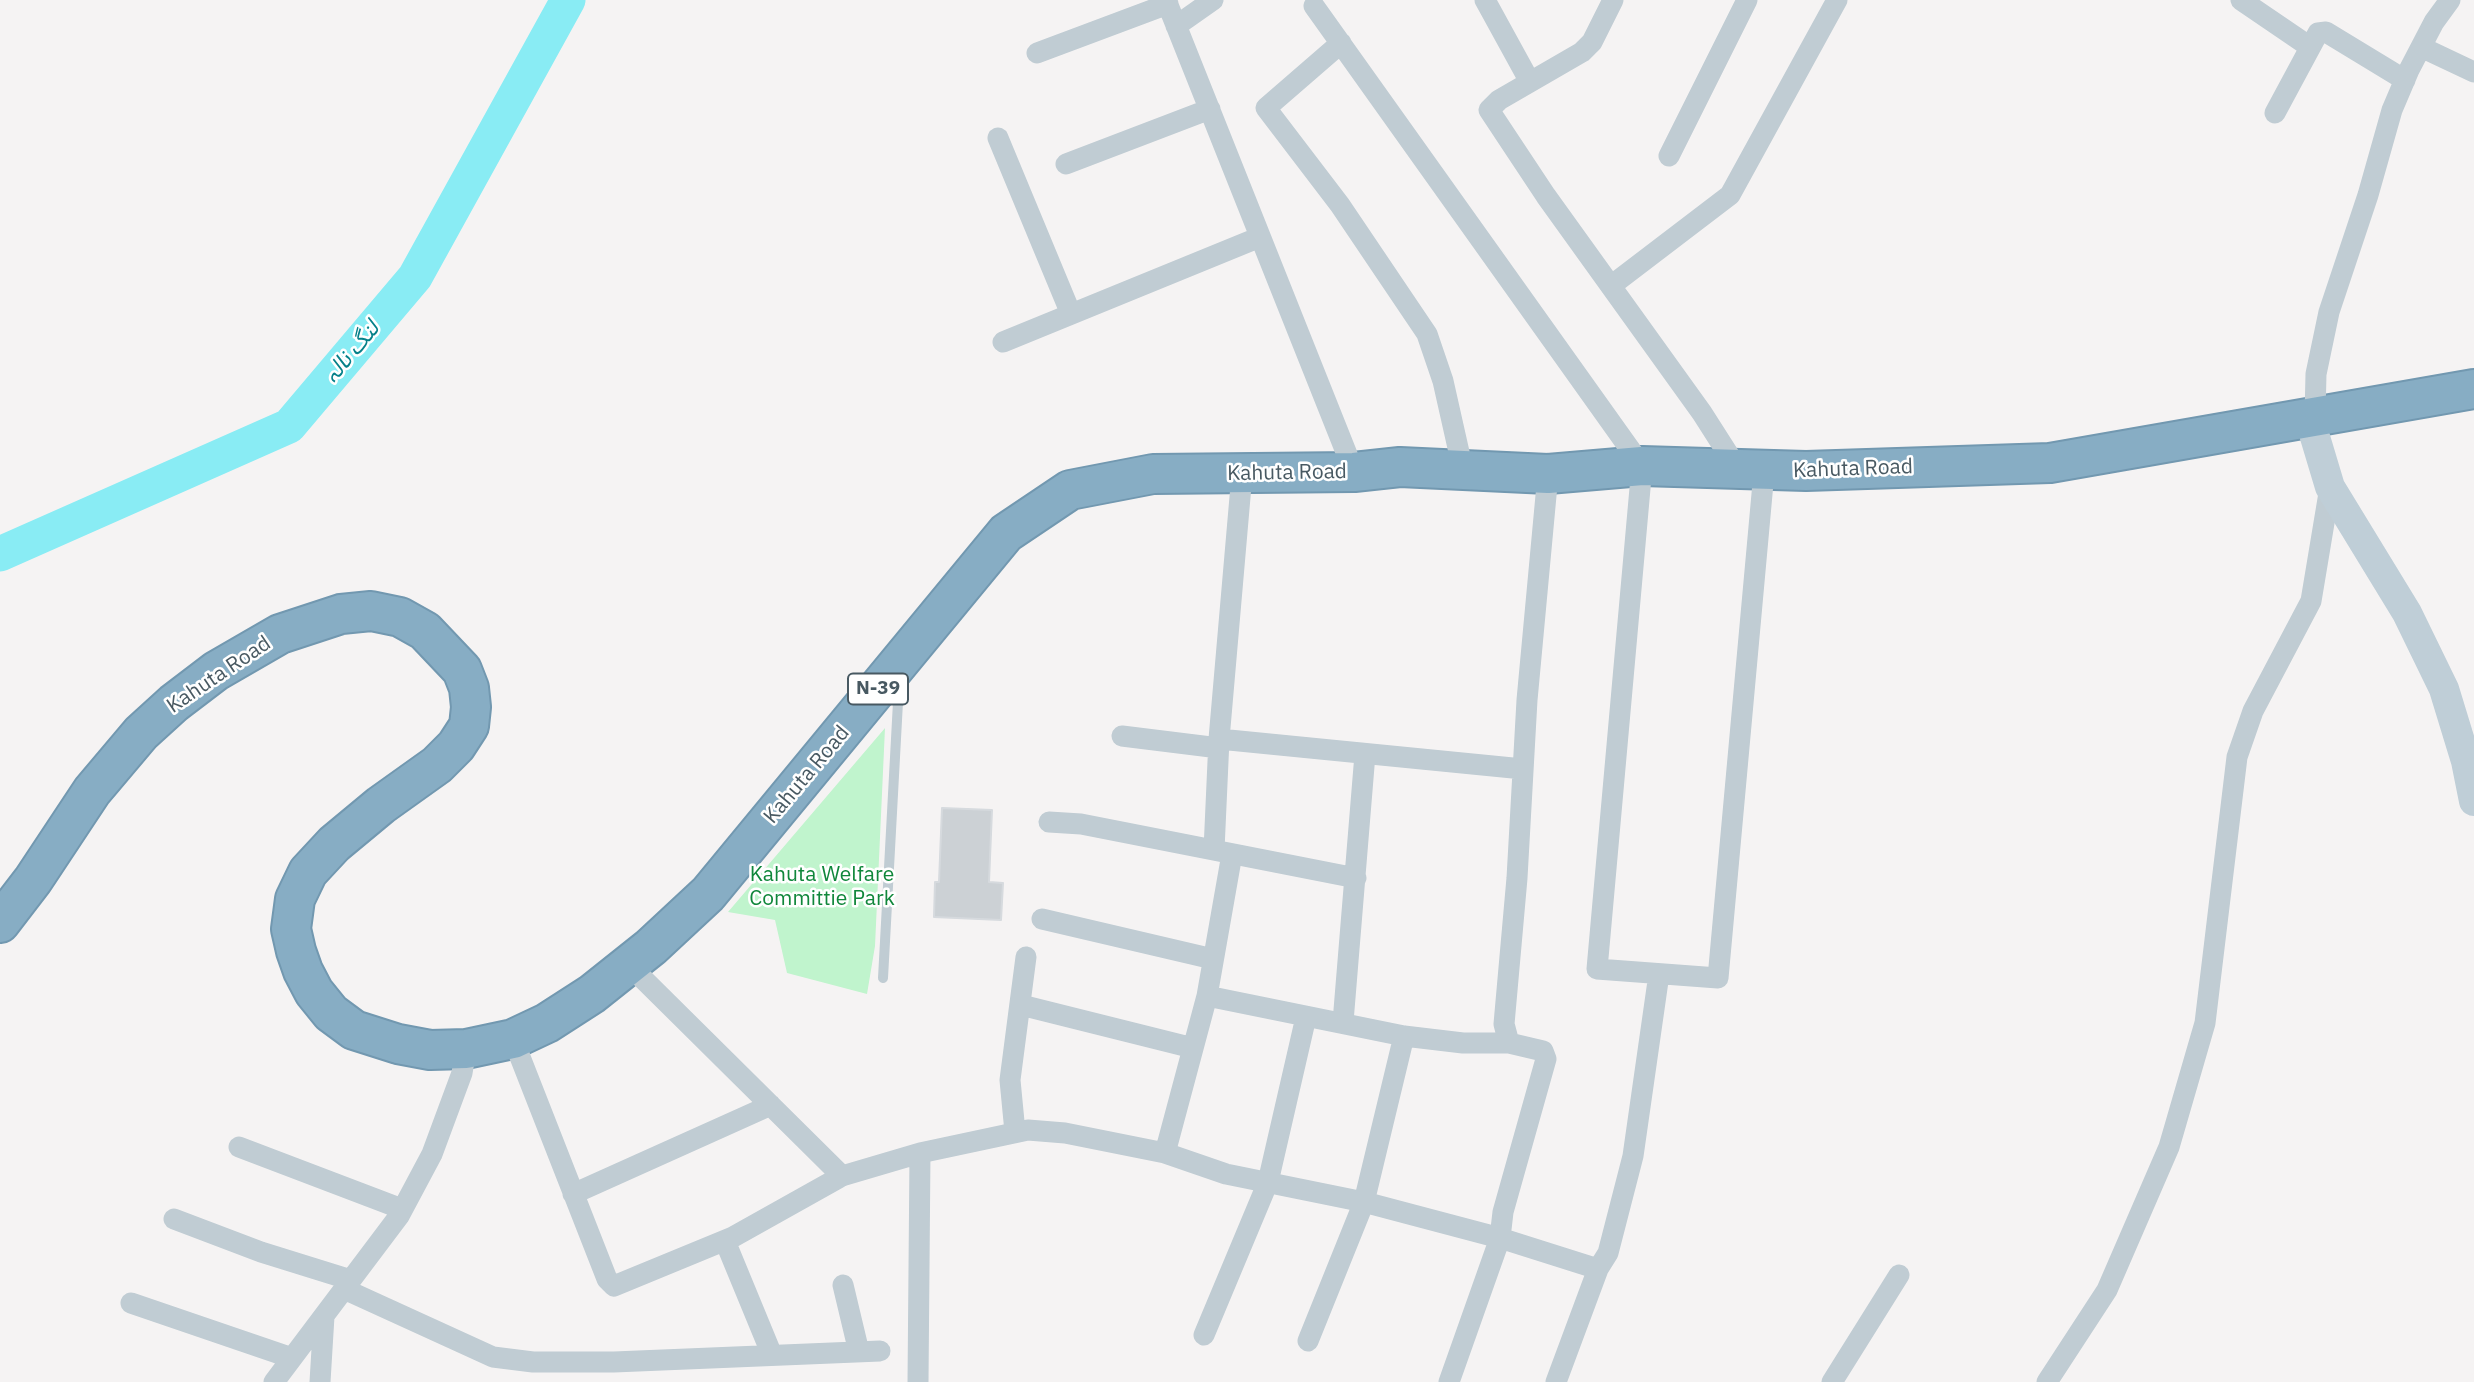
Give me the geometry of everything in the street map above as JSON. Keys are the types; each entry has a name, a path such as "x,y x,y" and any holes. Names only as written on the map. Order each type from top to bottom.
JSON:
{"highway":[{"name":"Kahuta Road","path":"0,923 33,880 92,791 141,733 174,703 216,671 280,634 341,614 371,611 400,617 425,631 462,670 471,707 468,726 456,746 437,765 381,805 344,836 308,872 295,899 291,929 303,971 314,992 331,1013 355,1030 398,1044 430,1050 466,1049 513,1039 547,1023 592,994 629,965 708,894 1006,533 1070,490 1153,474 1354,472 1400,467 1548,474 1642,466 1751,471 2050,463 2474,389"}],"street":[{"path":"1177,26 1213,0"},
{"path":"1486,0 1530,82"},
{"path":"1314,6 1642,466 1597,969 1718,978 1751,471 1702,413 1546,196 1489,110 1499,100 1582,52 1592,42 1612,0"},
{"path":"1669,156 1746,0"},
{"path":"1612,285 1730,195 1837,0"},
{"path":"2241,0 2310,47"},
{"path":"1037,53 1167,2 1354,472"},
{"path":"2442,3 2392,110 2368,195 2329,312 2316,374 2312,417 2330,487 2407,613 2444,689 2466,761 2474,801"},
{"path":"2275,113 2318,33 2326,32 2405,80"},
{"path":"1341,43 1266,108 1340,205 1427,334 1443,381 1463,470"},
{"path":"2421,47 2474,72"},
{"path":"1066,164 1210,109"},
{"path":"998,138 1071,314"},
{"path":"1003,342 1260,237"},
{"path":"1165,1153 1207,996 1213,959 1223,852 1219,743 1242,474"},
{"path":"1509,1043 1504,1024 1517,878 1527,699 1548,474"},
{"path":"2047,1382 2108,1290 2169,1147 2204,1023 2237,757 2253,711 2311,601 2330,487"},
{"path":"1122,736 1523,769"},
{"path":"1343,1022 1365,754"},
{"path":"1049,822 1081,824 1356,878"},
{"path":"1042,919 1213,959"},
{"path":"1015,1132 1010,1080 1026,957"},
{"path":"629,965 842,1176"},
{"path":"1556,1382 1598,1269 1608,1253 1633,1156 1658,974"},
{"path":"1207,996 1404,1036 1463,1043 1509,1043 1543,1051 1546,1059 1503,1212 1500,1238 1449,1382"},
{"path":"1021,1005 1193,1048"},
{"path":"1204,1335 1268,1182 1306,1017"},
{"path":"1308,1341 1364,1202 1404,1036"},
{"path":"513,1039 607,1279 614,1286 725,1241 842,1176 920,1153 1028,1130 1065,1133 1165,1153 1226,1174 1364,1202 1500,1238 1598,1269"},
{"path":"274,1382 402,1209 432,1154 462,1073 466,1049"},
{"path":"573,1194 771,1105"},
{"path":"239,1147 402,1209"},
{"path":"918,1382 920,1153"},
{"path":"174,1219 348,1284 494,1357 546,1362 870,1351 843,1285"},
{"path":"725,1241 772,1355"},
{"path":"1832,1382 1899,1275"},
{"path":"131,1303 292,1358"},
{"path":"320,1382 324,1316"}],"lane":[{"path":"883,978 898,702 896,688 887,677"}],"green space":[{"name":"Kahuta Welfare Committie Park","path":"885,728 875,946 867,994 787,973 775,920 728,912"}],"building":[{"path":"942,808 992,810 989,882 1003,883 1001,920 934,917 935,882 939,882"}],"waterway":[{"name":"لنگ نالہ","path":"0,554 289,426 415,277 568,0"}]}
